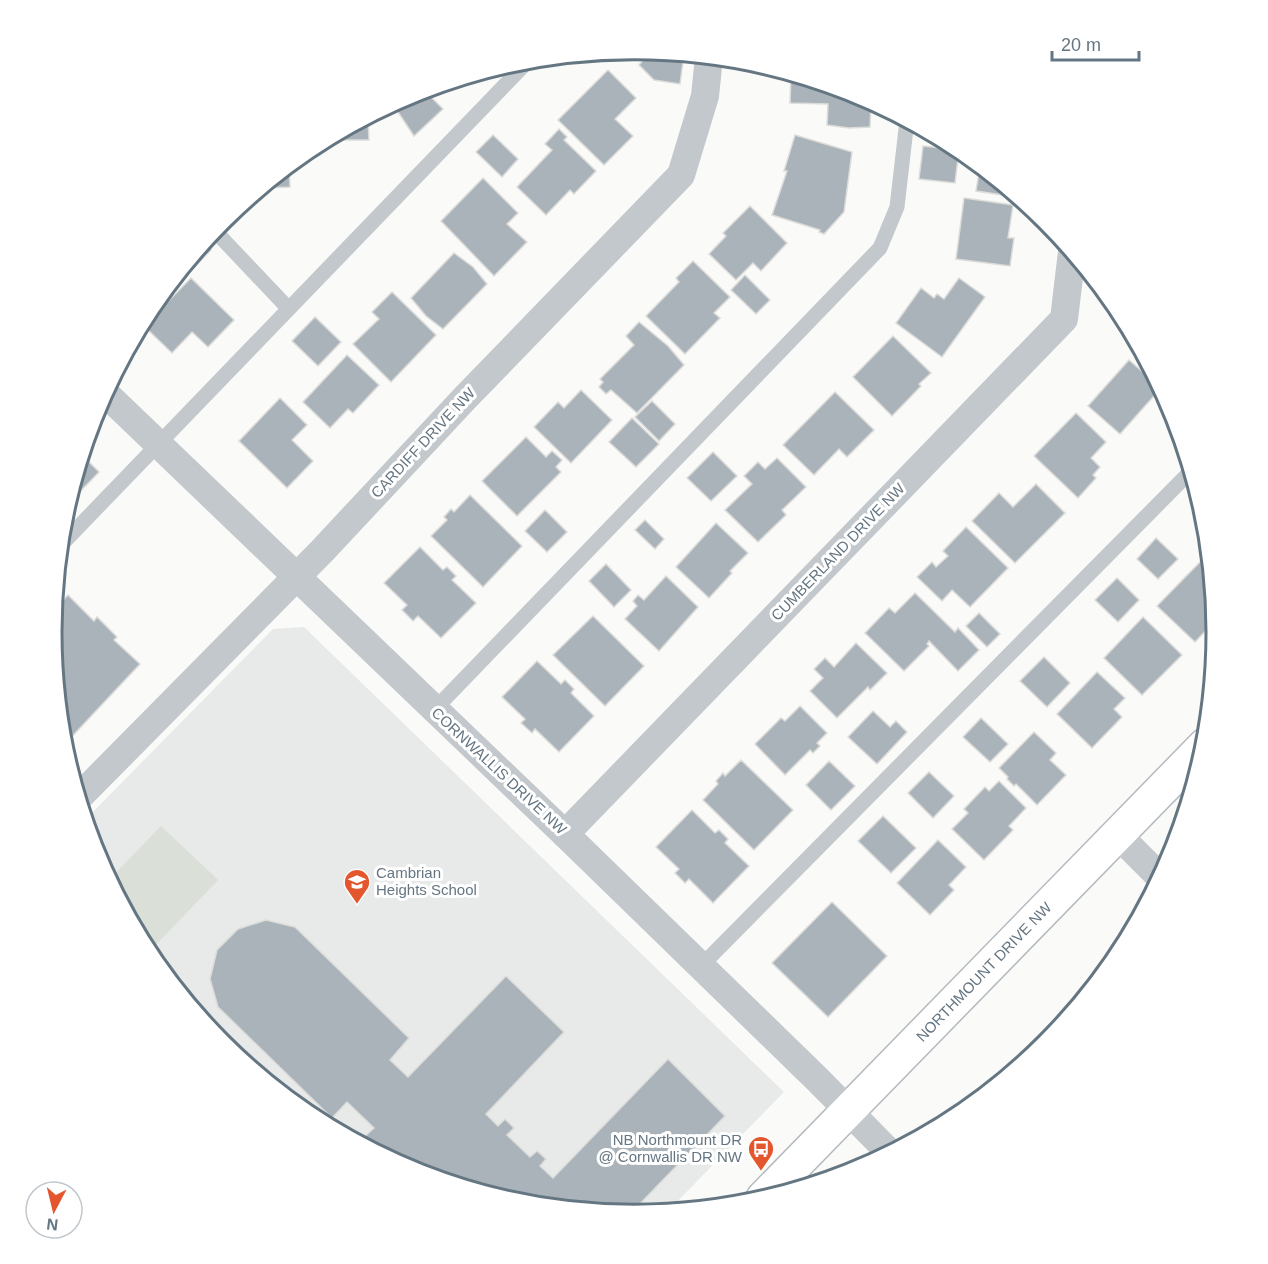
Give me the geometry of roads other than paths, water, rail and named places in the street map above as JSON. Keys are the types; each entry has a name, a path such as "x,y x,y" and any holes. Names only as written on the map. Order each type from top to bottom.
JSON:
{"street":[{"name":"CARDIFF DRIVE NW","path":"84,791 297,576 464,399 681,175 705,96 708,65"},
{"name":"CUMBERLAND DRIVE NW","path":"565,834 1064,319 1071,263"},
{"name":"CORNWALLIS DRIVE NW","path":"112,400 565,834 884,1146"},
{"name":"NORTHMOUNT DRIVE NW","path":"775,1187 1192,759"},
{"path":"1118,835 1153,870"}],"lane":[{"path":"71,535 517,72"},
{"path":"435,710 880,248 897,207 906,129"},
{"path":"221,237 288,308"},
{"path":"701,966 1185,477"}],"place":[{"name":"Cambrian Heights School","path":"357,905"},
{"name":"NB Northmount DR @ Cornwallis DR NW","path":"761,1172"}]}
